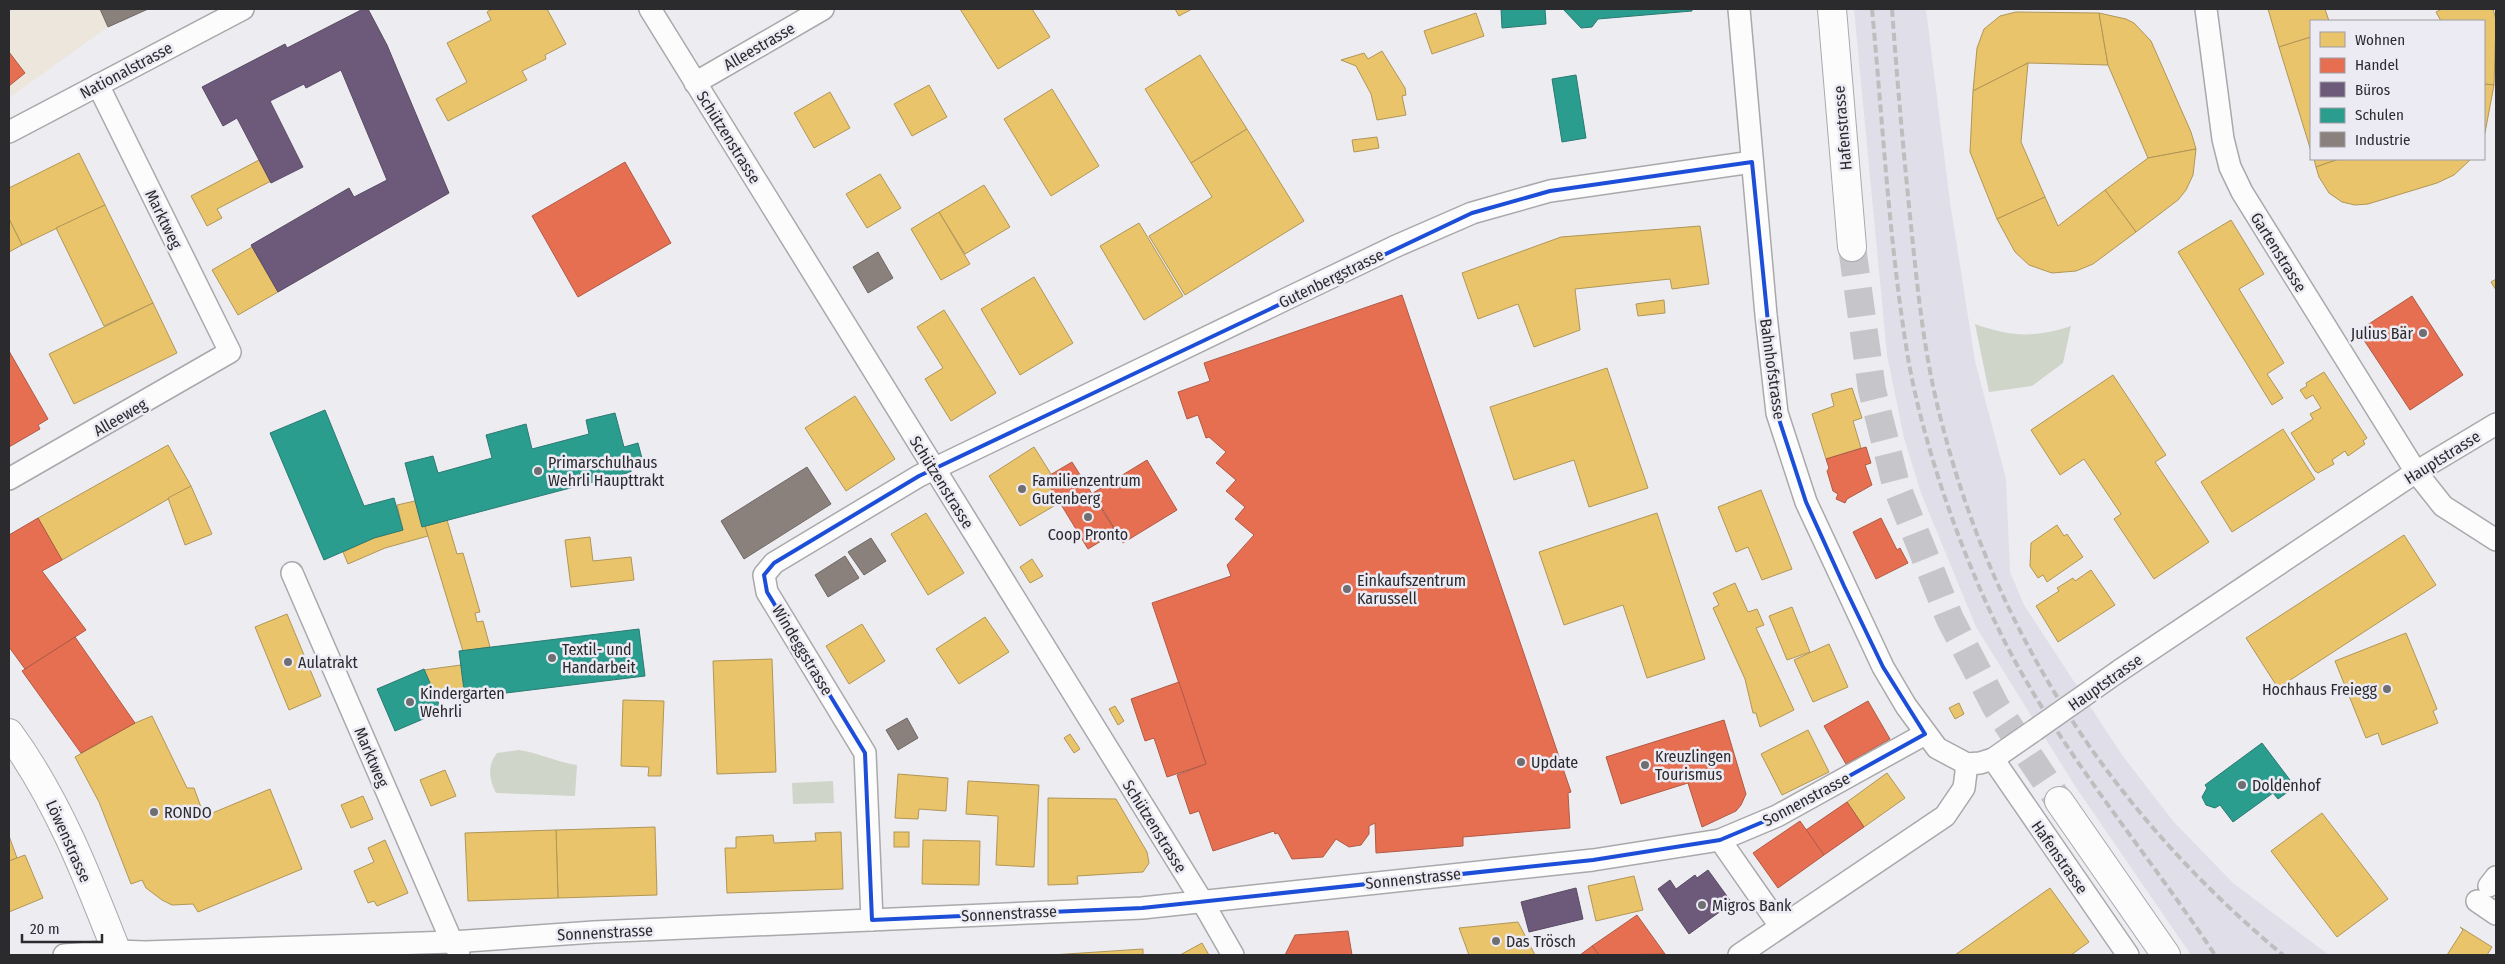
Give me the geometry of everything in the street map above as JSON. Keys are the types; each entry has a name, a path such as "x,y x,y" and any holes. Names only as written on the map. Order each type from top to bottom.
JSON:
{"main road":[{"name":"Hafenstrasse","path":"1832,9 1852,247"},
{"name":"Löwenstrasse","path":"9,733 55,806 117,953"},
{"name":"Hafenstrasse","path":"2059,801 2166,955"}],"street":[{"name":"Nationalstrasse","path":"9,132 243,9"},
{"name":"Schützenstrasse","path":"650,9 1202,901 1233,955"},
{"name":"Alleestrasse","path":"695,82 823,9"},
{"name":"Bahnhofstrasse","path":"1739,9 1777,413 1806,502 1883,667 1925,734 1937,748 1967,764"},
{"name":"Gartenstrasse","path":"2206,9 2223,138 2230,167 2258,217 2416,472 2443,506 2496,540"},
{"name":"Marktweg","path":"98,85 230,352"},
{"name":"Gutenbergstrasse","path":"934,469 1394,247 1472,213 1550,191 1752,162"},
{"name":"Alleeweg","path":"9,479 230,352"},
{"name":"Hauptstrasse","path":"1967,764 1993,760 2119,671 2416,472 2496,424"},
{"name":"Windeggstrasse","path":"872,920 865,754 767,592 764,575 774,564 934,469"},
{"name":"Marktweg","path":"292,573 457,949"},
{"name":"Sonnenstrasse","path":"64,955 145,952 457,949 594,932 1142,908 1593,860 1720,840 1777,816 1925,734"},
{"name":"Hafenstrasse","path":"1993,760 2128,955"},
{"path":"1739,955 1944,816 1964,788 1967,764"},
{"path":"1720,840 1780,926"},
{"path":"2488,888 2496,914"}],"highlighted area":[{"path":"1752,162 1777,413 1806,502 1844,586 1883,667 1925,734 1777,816 1720,840 1593,860 1142,908 872,920 865,753 767,592 764,575 774,563 919,476 1472,213 1550,191"}],"shaded area":[{"path":"9,9 100,9 108,27 9,98"},
{"path":"1854,9 1926,9 1950,202 1975,361 2006,479 2010,572 2024,605 2122,755 2173,821 2233,883 2329,955 2191,955 2075,786 1976,627 1921,493 1904,438 1887,355"},
{"path":"1975,324 2012,334 2046,333 2071,326 2063,363 2032,386 1989,392"},
{"path":"519,750 577,765 575,796 496,793 490,773 494,758 497,753"},
{"path":"833,781 834,803 793,804 792,783"}],"building: Wohnen":[{"path":"492,9 547,9 566,44 545,55 546,59 522,71 527,80 448,121 436,99 467,82 447,43 491,20 487,12"},
{"path":"960,9 1032,9 1050,37 998,69"},
{"path":"1175,9 1192,9 1179,16"},
{"path":"2268,9 2325,9 2329,20 2310,20 2310,37 2279,47"},
{"path":"2442,9 2493,9 2496,20 2494,85 2485,84 2485,20 2440,20 2436,12"},
{"path":"2016,12 2099,13 2108,65 2028,63 1973,91 1977,48 1984,29 2000,16"},
{"path":"1476,13 1484,36 1432,54 1424,31"},
{"path":"2099,13 2126,19 2134,23 2151,41 2191,132 2196,149 2148,158 2108,65"},
{"path":"2310,37 2310,148 2279,47"},
{"path":"1382,51 1405,88 1406,95 1402,96 1406,115 1377,120 1371,94 1356,66 1341,60 1364,53 1368,59"},
{"path":"1200,55 1247,129 1191,163 1145,89"},
{"path":"2028,63 2021,142 2045,197 1997,219 1970,152 1973,91"},
{"path":"2485,84 2494,85 2485,133"},
{"path":"929,85 947,117 912,136 894,104"},
{"path":"1052,89 1099,166 1051,196 1004,119"},
{"path":"830,92 850,128 814,148 794,113"},
{"path":"1247,129 1304,221 1185,295 1149,236 1212,197 1191,163"},
{"path":"1377,137 1379,148 1354,152 1352,140"},
{"path":"2196,149 2193,175 2186,190 2178,200 2136,232 2105,190 2148,158"},
{"path":"79,153 105,205 22,245 9,219 9,188"},
{"path":"259,160 271,181 217,209 222,218 207,226 191,196"},
{"path":"2314,160 2336,160 2316,167"},
{"path":"2336,160 2470,160 2454,175 2437,183 2368,204 2355,205 2342,202 2329,193 2319,177 2316,167"},
{"path":"880,174 901,208 867,228 846,194"},
{"path":"984,185 1010,227 965,254 939,212"},
{"path":"2105,190 2136,232 2093,264 2076,271 2052,273 2029,265 2015,252 1997,219 2045,197 2058,226"},
{"path":"105,205 153,303 104,326 56,228"},
{"path":"939,212 970,264 941,280 911,229"},
{"path":"9,219 22,245 9,252"},
{"path":"2231,220 2264,274 2239,289 2284,363 2267,374 2283,398 2272,405 2178,252"},
{"path":"1139,223 1183,296 1144,320 1100,246"},
{"path":"1700,226 1709,284 1672,289 1670,279 1575,289 1580,330 1534,347 1518,304 1478,319 1462,273 1561,237"},
{"path":"252,247 278,292 238,315 212,270"},
{"path":"1034,277 1073,343 1020,375 981,309"},
{"path":"2496,279 2496,290 2491,282"},
{"path":"1664,300 1665,313 1638,316 1636,304"},
{"path":"153,303 177,353 74,404 49,354"},
{"path":"944,310 996,393 951,421 925,379 943,368 917,327"},
{"path":"1607,368 1648,488 1589,507 1574,460 1514,480 1490,407"},
{"path":"2324,372 2367,438 2363,441 2365,444 2348,456 2345,451 2332,460 2334,464 2318,473 2291,433 2313,419 2310,414 2321,408 2313,395 2306,399 2300,390 2307,386 2306,383"},
{"path":"2113,375 2166,455 2155,462 2209,542 2154,579 2114,519 2121,514 2084,459 2060,475 2031,430"},
{"path":"1852,388 1862,418 1853,421 1861,448 1826,459 1812,414 1834,406 1831,394"},
{"path":"855,396 895,459 846,491 805,428"},
{"path":"2283,429 2315,479 2232,532 2201,482"},
{"path":"168,445 191,486 62,560 38,518"},
{"path":"1034,447 1051,474 1045,478 1059,503 1020,526 989,476"},
{"path":"191,486 212,534 185,545 168,498"},
{"path":"1761,490 1792,569 1762,580 1748,547 1736,552 1718,507"},
{"path":"415,501 422,527 425,526 428,536 385,548 348,564 343,552 374,538 403,530 397,505"},
{"path":"926,513 964,573 928,595 891,534"},
{"path":"1657,513 1705,659 1647,678 1623,605 1564,625 1539,552"},
{"path":"447,520 457,554 463,553 480,612 475,613 477,622 483,621 490,647 463,651 425,526"},
{"path":"2057,525 2064,536 2067,534 2083,557 2047,582 2043,575 2038,578 2030,566 2031,543"},
{"path":"2404,535 2436,585 2278,688 2246,638"},
{"path":"590,537 593,561 631,557 634,580 571,587 565,540"},
{"path":"1032,559 1043,576 1030,583 1020,567"},
{"path":"2091,570 2115,605 2058,642 2036,606 2059,591 2057,588 2073,578 2075,581"},
{"path":"1735,583 1748,612 1757,609 1764,625 1756,628 1794,710 1760,727 1756,713 1753,713 1745,679 1713,608 1719,605 1713,593"},
{"path":"1792,607 1810,652 1787,660 1769,616"},
{"name":"Aulatrakt","path":"287,614 321,696 289,710 255,627"},
{"path":"985,617 1009,652 959,684 936,649"},
{"path":"862,624 885,661 849,684 826,646"},
{"name":"Hochhaus Freiegg","path":"2406,633 2437,709 2433,711 2438,723 2382,745 2378,733 2366,738 2335,661"},
{"path":"1829,644 1848,687 1813,702 1794,660"},
{"path":"772,659 776,772 717,774 713,661"},
{"path":"461,665 465,690 434,694 424,670"},
{"path":"623,700 664,701 661,776 648,776 649,767 621,766"},
{"path":"1959,703 1964,714 1955,719 1949,708"},
{"path":"1115,706 1124,721 1118,725 1109,709"},
{"name":"RONDO","path":"152,716 187,788 194,788 202,810 210,814 270,789 302,869 198,912 193,904 172,905 162,900 146,888 142,880 131,884 99,802 75,757 135,723"},
{"path":"1808,730 1829,772 1782,795 1761,754"},
{"path":"1070,734 1080,749 1074,753 1064,738"},
{"path":"445,770 456,796 431,806 420,780"},
{"path":"1887,773 1905,798 1864,827 1847,802"},
{"path":"898,774 948,778 946,811 919,809 918,819 895,818"},
{"path":"968,781 1039,785 1034,867 996,865 998,816 966,814"},
{"path":"363,796 373,819 351,828 341,805"},
{"path":"1048,798 1116,799 1147,852 1149,863 1143,872 1077,876 1078,884 1048,885"},
{"path":"2322,813 2388,899 2337,937 2271,851"},
{"path":"655,827 657,895 558,898 556,830"},
{"path":"556,830 558,898 468,901 465,833"},
{"path":"841,832 843,889 727,893 725,848 736,848 736,837 773,835 774,843 816,841 815,833"},
{"path":"894,832 909,832 909,847 894,847"},
{"path":"9,836 17,858 9,861"},
{"path":"385,840 408,893 377,906 374,901 368,903 354,871 374,862 368,848"},
{"path":"923,840 980,841 979,885 922,884"},
{"path":"25,855 43,898 9,912 9,861"},
{"path":"1634,876 1643,910 1596,921 1588,886"},
{"path":"2050,888 2089,942 2071,955 1955,955"},
{"name":"Das Trösch","path":"1518,922 1535,955 1469,955 1459,928"},
{"path":"2460,927 2492,947 2487,955 2447,955 2463,930"},
{"path":"1202,943 1209,955 1180,955"},
{"path":"1143,949 1143,955 1051,955"}],"building: Handel":[{"path":"9,52 25,73 9,86"},
{"path":"625,162 671,243 578,297 532,216"},
{"name":"Einkaufszentrum Karussell","path":"1402,295 1571,792 1568,793 1570,828 1463,837 1463,846 1376,853 1375,823 1369,826 1369,834 1361,845 1349,847 1336,839 1323,857 1292,859 1278,833 1275,834 1274,831 1213,851 1199,811 1190,814 1177,775 1206,764 1152,603 1231,576 1227,565 1254,535 1235,519 1245,507 1226,491 1236,480 1216,463 1226,452 1209,437 1206,438 1198,415 1187,419 1178,392 1210,381 1204,363"},
{"path":"2412,296 2463,375 2410,410 2358,331"},
{"path":"9,351 48,419 38,425 40,429 9,447"},
{"path":"1866,447 1871,463 1865,465 1872,485 1847,499 1845,503 1836,499 1838,494 1833,491 1827,471 1829,468 1826,459"},
{"path":"1147,460 1177,510 1123,543 1093,493"},
{"name":"Coop Pronto","path":"1072,462 1116,532 1088,549 1045,478"},
{"path":"38,518 62,560 42,571 86,630 25,669 9,647 9,535"},
{"path":"1881,518 1897,550 1900,548 1908,563 1876,579 1853,532"},
{"path":"75,637 135,723 81,753 22,671"},
{"path":"1179,682 1206,764 1167,777 1154,738 1145,741 1131,699"},
{"path":"1868,701 1890,739 1846,764 1824,726"},
{"path":"1724,720 1746,794 1736,811 1702,827 1688,783 1621,804 1606,757"},
{"path":"1847,802 1864,827 1824,855 1806,830"},
{"path":"1800,821 1824,855 1778,888 1753,853"},
{"path":"1637,915 1665,954 1599,955 1592,946"},
{"path":"1348,931 1352,955 1285,955 1295,935"},
{"path":"1592,946 1599,955 1580,955"}],"building: Büros":[{"path":"363,9 368,9 387,45 449,193 278,292 251,245 349,188 354,197 387,180 341,70 306,88 304,84 270,101 303,167 271,183 237,118 223,126 202,87 285,44 287,48"},
{"path":"1708,870 1732,903 1689,934 1658,889 1670,880 1676,889 1695,875 1697,878"},
{"path":"1576,888 1583,919 1529,932 1521,902"}],"building: Schulen":[{"path":"1501,9 1545,9 1546,24 1502,28"},
{"path":"1563,9 1692,9 1692,11 1598,19 1592,27 1581,28"},
{"path":"1576,75 1586,138 1562,142 1552,79"},
{"path":"325,410 364,506 394,498 403,530 374,538 324,560 270,433"},
{"name":"Primarschulhaus Wehrli Haupttrakt","path":"615,413 624,447 638,443 644,466 631,469 631,472 422,527 405,463 433,456 438,473 492,458 486,435 526,424 532,449 589,434 586,420"},
{"name":"Textil- und Handarbeit","path":"639,629 645,676 465,698 459,651"},
{"name":"Kindergarten Wehrli","path":"424,669 442,711 395,731 377,689"},
{"path":"2262,743 2290,780 2287,782 2292,789 2278,799 2273,793 2233,822 2220,805 2215,808 2206,805 2202,797 2207,788 2205,785"}],"building: Industrie":[{"path":"100,9 148,9 108,27"},
{"path":"878,252 893,278 868,293 853,267"},
{"path":"807,467 831,504 744,559 721,521"},
{"path":"871,538 886,561 864,575 848,552"},
{"path":"845,556 859,578 828,597 815,575"},
{"path":"907,718 918,738 898,750 886,730"}],"tunnel":[{"path":"1852,247 1872,390 1896,485 1950,619 1996,707 2059,801"}],"railway":[{"path":"1872,9 1891,228 1901,315 1923,426 1944,496 1970,565 1998,628 2046,714 2215,955"},
{"path":"1892,9 1913,241 1921,316 1929,366 1940,416 1963,496 1992,572 2027,644 2068,714 2114,779 2165,841 2221,900 2283,955"}],"place":[{"name":"Julius Bär","path":"2423,333"},
{"name":"Primarschulhaus Wehrli Haupttrakt","path":"538,471"},
{"name":"Familienzentrum Gutenberg","path":"1022,489"},
{"name":"Coop Pronto","path":"1088,517"},
{"name":"Einkaufszentrum Karussell","path":"1347,589"},
{"name":"Textil- und Handarbeit","path":"552,658"},
{"name":"Aulatrakt","path":"288,662"},
{"name":"Hochhaus Freiegg","path":"2387,689"},
{"name":"Kindergarten Wehrli","path":"410,702"},
{"name":"Update","path":"1521,762"},
{"name":"Kreuzlingen Tourismus","path":"1645,765"},
{"name":"Doldenhof","path":"2242,785"},
{"name":"RONDO","path":"154,812"},
{"name":"Migros Bank","path":"1702,905"},
{"name":"Das Trösch","path":"1496,941"}]}
